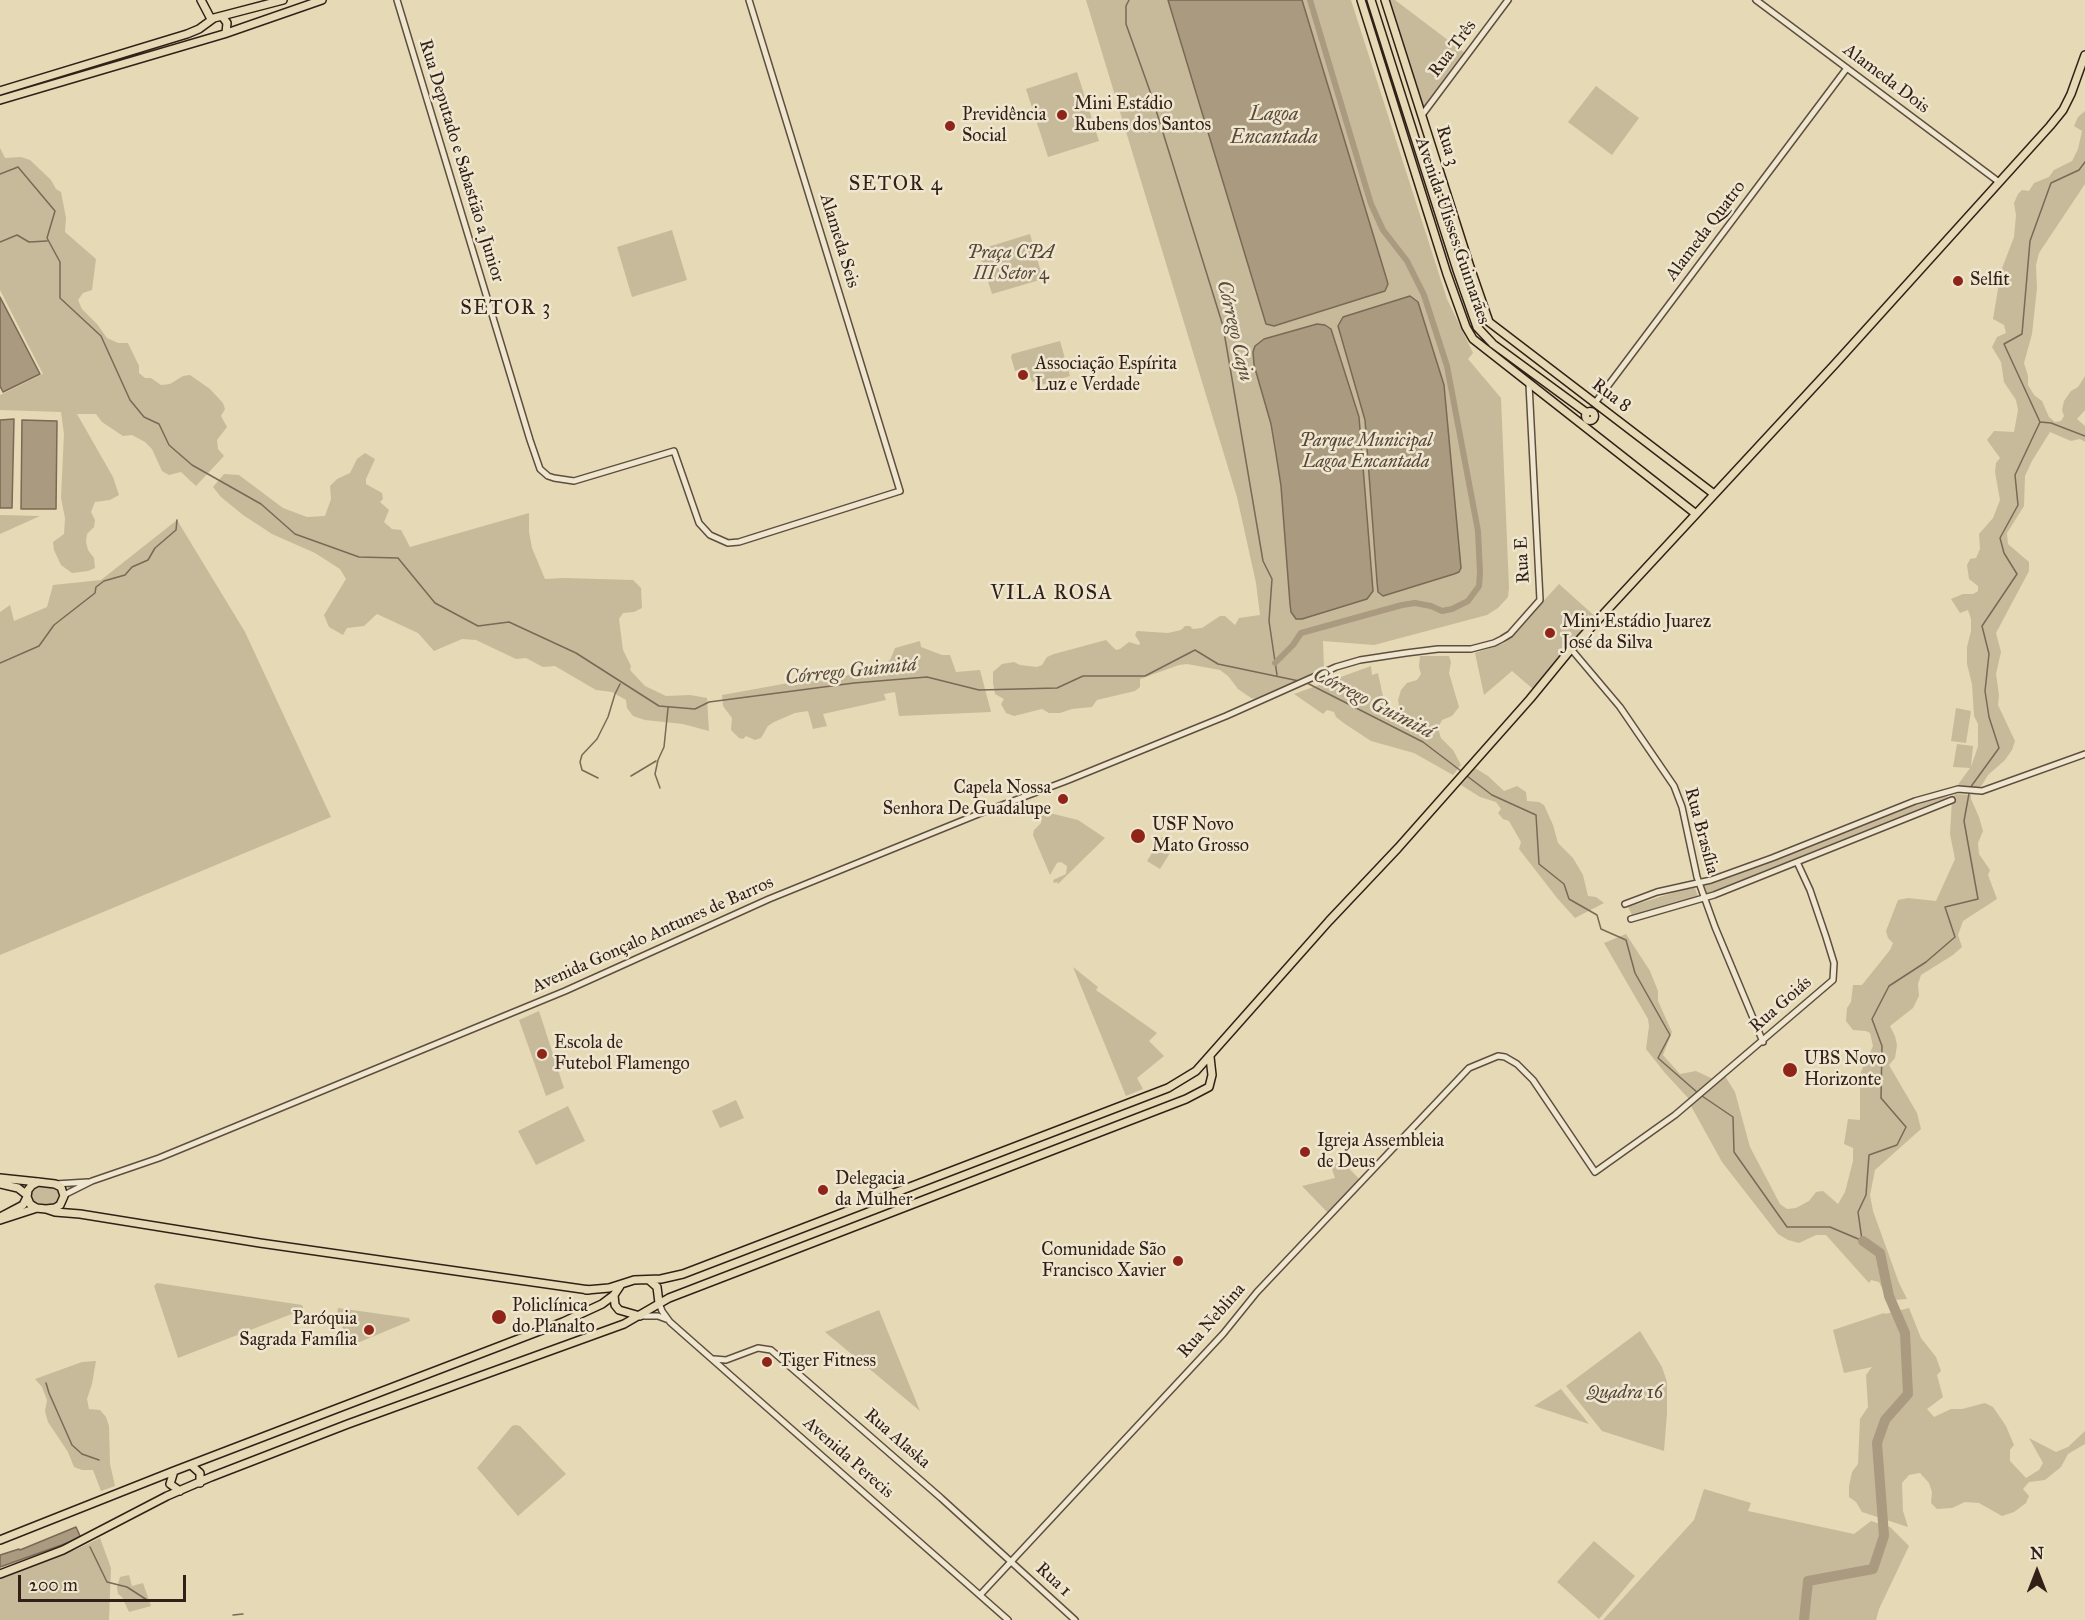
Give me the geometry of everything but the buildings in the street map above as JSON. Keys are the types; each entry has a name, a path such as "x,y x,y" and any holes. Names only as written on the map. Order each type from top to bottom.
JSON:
{"main road":[{"path":"201,0 214,36"},
{"path":"0,91 187,34 222,16 283,0"},
{"path":"0,100 226,33 322,0"},
{"name":"Avenida Ulisses Guimarães","path":"1361,0 1447,274 1466,327 1473,339 1529,384 1587,417"},
{"name":"Avenida Ulisses Guimarães","path":"1371,0 1474,320 1487,340 1587,417 1696,514"},
{"path":"1385,0 1422,116"},
{"path":"222,16 227,24 226,33"},
{"path":"586,1290 634,1280 649,1280 683,1274 1168,1088 1196,1071 1530,699 1571,649 1835,364 2063,110 2085,55"},
{"name":"Rua 3","path":"1422,116 1489,322"},
{"path":"1447,274 1457,270"},
{"name":"Rua 8","path":"1489,322 1714,494"},
{"name":"Alameda Quatro","path":"1587,417 1595,403"},
{"path":"0,1574 63,1550 180,1491 348,1424 624,1324 659,1303 1186,1099 1207,1089 1212,1074 1210,1057"},
{"path":"1196,1071 1212,1074"},
{"path":"0,1178 55,1184 61,1188 69,1209 80,1214"},
{"path":"0,1219 23,1205 31,1185 41,1182"},
{"path":"0,1184 18,1188 27,1196 30,1204 37,1208"},
{"path":"46,1209 56,1208 64,1198"},
{"path":"0,1219 37,1208 46,1209 260,1243 614,1294"},
{"path":"649,1280 657,1287 659,1303"},
{"path":"0,1540 563,1322 598,1306 614,1294 622,1284"},
{"path":"614,1294 615,1305 619,1310 640,1316"},
{"path":"191,1465 201,1473 200,1483"},
{"path":"174,1471 170,1484 180,1491"}],"street":[{"name":"Rua Deputado e Sabastião a Junior","path":"397,0 540,469 554,478 574,482 674,451 699,523 710,535 728,543 739,542 770,531"},
{"name":"Alameda Seis","path":"749,0 900,491 770,531"},
{"name":"Rua Três","path":"1422,116 1508,0"},
{"name":"Alameda Dois","path":"1756,0 1999,182"},
{"name":"Alameda Quatro","path":"1595,403 1846,68"},
{"name":"Rua E","path":"1293,686 1360,660 1438,649 1471,649 1494,643 1510,634 1540,600 1529,384"},
{"name":"Rua Brasília","path":"1571,649 1620,707 1674,786 1682,807 1698,880 1763,1042"},
{"name":"Avenida Gonçalo Antunes de Barros","path":"64,1198 92,1181 159,1158 565,991 769,899 1226,716 1293,686"},
{"path":"1625,904 1657,892 1772,858 1915,801 1958,789 1982,791 2085,754"},
{"path":"1631,919 1705,898 1952,800"},
{"name":"Rua Goiás","path":"1595,1172 1666,1122 1763,1042 1833,980 1834,963 1810,890 1797,862"},
{"name":"Rua Neblina","path":"980,1595 1223,1334 1257,1292 1469,1068 1498,1056 1505,1057 1527,1074 1595,1172"},
{"name":"Avenida Gonçalo Antunes de Barros","path":"55,1184 92,1181"},
{"name":"Avenida Perecis","path":"659,1303 666,1319 1008,1620"},
{"path":"640,1316 658,1316 666,1319"},
{"name":"Rua Alaska","path":"726,1360 758,1348 771,1350 1011,1562"},
{"path":"711,1359 726,1360 723,1369"},
{"name":"Rua 1","path":"1011,1562 1075,1620"}],"green space":[{"name":"Parque Municipal Lagoa Encantada","path":"1086,0 1351,0 1447,299 1473,353 1468,359 1501,398 1509,588 1508,597 1498,608 1487,615 1374,645 1323,641 1324,668 1256,699 1238,689 1220,670 1187,664 1140,679 1140,687 1135,691 1097,700 1092,707 1060,713 1049,713 1042,709 1014,716 1006,713 1001,704 1004,699 995,694 993,683 993,672 1002,664 1014,662 1037,667 1042,665 1047,657 1054,654 1106,640 1116,650 1129,642 1139,645 1135,635 1137,631 1168,633 1181,630 1185,626 1193,629 1202,628 1220,616 1225,616 1235,625 1239,618 1260,615 1256,583 1237,497"},
{"path":"1387,0 1395,0 1465,53 1423,110"},
{"name":"Mini Estádio Rubens dos Santos","path":"1077,72 1099,141 1048,157 1026,89"},
{"path":"1596,86 1639,118 1612,155 1568,122"},
{"path":"2085,111 2085,184 2039,253 2036,265 2037,288 2032,334 2024,363 2028,385 2034,395 2042,401 2049,417 2055,422 2061,421 2064,416 2062,410 2064,401 2085,376 2085,410 2077,419 2085,426 2085,442 2080,439 2071,441 2050,432 2025,476 2024,506 2007,533 2008,544 2029,562 2029,571 1996,633 2001,652 1996,674 1998,705 2015,741 2005,760 1988,775 1980,788 1957,786 1970,768 1953,767 1957,744 1973,746 1971,767 1978,746 1978,724 1974,716 1972,684 1967,664 1971,619 1968,610 1960,613 1951,599 1978,591 1978,586 1969,579 1967,565 1970,559 1976,558 1980,549 1979,534 1993,518 2000,500 1995,472 1996,463 2000,458 1987,440 1994,431 2014,432 2018,410 2016,400 2004,382 2001,362 1992,347 1997,337 2006,333 2004,325 1993,319 2001,271 2014,237 2016,215 2014,203 2018,194 2022,190 2029,191 2034,183 2049,177 2054,170 2072,161 2078,149 2082,131 2074,126 2078,117"},
{"path":"0,148 5,158 21,157 30,160 61,192 66,218 65,232 96,259 92,290 83,293 78,300 82,309 107,338 118,343 128,343 139,366 139,373 145,378 151,378 161,385 170,384 183,376 190,375 210,389 223,403 225,409 221,416 227,427 217,440 218,449 224,456 196,486 181,472 169,475 162,471 152,449 145,442 132,435 123,436 102,422 96,414 77,414 113,477 119,495 110,500 95,502 91,512 95,520 94,527 87,534 86,542 94,558 95,568 88,571 72,573 61,565 54,550 53,542 64,534 65,518 61,498 64,434 61,412 0,410 0,395 43,374 0,290"},
{"path":"672,230 687,280 632,297 617,247"},
{"name":"Praça CPA III Setor 4","path":"1030,234 1043,279 992,294 978,250"},
{"path":"1060,341 1070,376 1041,385 1039,380 1032,382 1027,367 1015,371 1012,354"},
{"path":"365,453 375,459 366,484 382,493 383,499 380,502 389,510 384,522 392,529 401,530 410,547 529,513 532,548 545,579 633,580 641,588 642,608 634,612 623,613 619,619 623,650 631,666 630,670 645,686 666,696 690,695 707,698 709,731 683,724 645,720 633,716 627,708 626,700 612,692 596,690 555,666 543,667 526,658 516,659 476,640 462,639 434,651 418,633 377,614 364,626 347,628 343,635 329,627 324,615 346,579 340,569 315,553 272,534 243,515 221,497 213,487 224,474 239,475 283,508 307,517 325,516 331,499 330,486 337,479 350,473 357,459"},
{"path":"0,515 40,516 0,534"},
{"path":"177,520 245,632 331,817 0,955 0,612 10,605 14,621 47,607 53,585 101,580"},
{"path":"1559,584 1598,619 1533,689 1512,671 1484,695 1475,653 1505,643"},
{"path":"920,641 921,647 942,655 950,655 956,672 980,670 991,712 899,716 895,692 884,694 886,700 823,714 827,726 813,729 808,711 795,713 774,722 768,726 761,738 755,740 746,736 743,739 739,738 731,730 732,718 723,706 722,695 794,682 833,680 885,663 890,660 895,648"},
{"path":"1420,656 1449,656 1451,662 1449,673 1459,707 1452,716 1442,720 1438,728 1441,738 1453,750 1461,765 1453,775 1414,753 1371,741 1336,717 1334,712 1327,710 1323,714 1294,694 1371,666 1372,675 1378,673 1387,715 1395,718 1400,711 1398,700 1401,690 1407,683 1417,680 1421,674"},
{"path":"1956,708 1971,711 1966,743 1951,741"},
{"path":"1475,768 1488,776 1504,791 1517,786 1526,792 1527,801 1544,805 1558,843 1573,858 1583,875 1588,896 1596,897 1604,903 1575,918 1519,849 1521,842 1509,821 1503,819 1498,813 1501,809 1496,802 1480,797 1461,785"},
{"path":"1955,794 1971,795 1983,831 1978,843 1979,854 1990,870 1988,875 1997,899 1963,921 1958,935 1962,947 1921,975 1918,984 1919,996 1913,1008 1890,1026 1897,1045 1895,1058 1889,1065 1917,1113 1921,1129 1875,1170 1870,1195 1873,1211 1907,1299 1894,1300 1885,1294 1879,1282 1871,1280 1869,1283 1826,1235 1816,1235 1799,1243 1778,1234 1722,1162 1691,1106 1725,1076 1735,1092 1750,1147 1780,1204 1787,1209 1796,1208 1809,1201 1816,1192 1823,1191 1838,1204 1845,1192 1853,1161 1853,1148 1844,1144 1848,1119 1860,1120 1860,1074 1873,1046 1870,1033 1853,1030 1846,1021 1853,985 1862,985 1890,950 1893,943 1886,931 1898,900 1908,898 1936,901 1955,859 1950,834 1952,800"},
{"path":"1944,795 1948,797 1707,894 1704,885 1889,813"},
{"path":"1030,808 1078,820 1105,838 1058,884 1053,880 1066,874 1067,866 1061,862 1057,863 1050,875 1033,835 1034,830 1041,823 1041,816"},
{"path":"1162,837 1175,845 1160,869 1147,861"},
{"path":"1694,886 1698,896 1633,917 1628,907"},
{"path":"1626,934 1650,971 1658,991 1658,1001 1672,1032 1663,1055 1680,1074 1696,1071 1713,1079 1689,1099 1646,1049 1648,1019 1604,943"},
{"path":"1073,967 1098,987 1096,990 1157,1033 1149,1041 1164,1056 1137,1078 1143,1089 1126,1096"},
{"name":"Escola de Futebol Flamengo","path":"539,1011 564,1088 546,1096 519,1020"},
{"path":"736,1100 744,1118 720,1128 712,1111"},
{"path":"568,1106 585,1141 536,1165 518,1131"},
{"path":"1342,1161 1361,1181 1329,1214 1302,1186 1335,1178 1331,1166"},
{"path":"37,1185 55,1188 59,1193 57,1202 49,1205 33,1202 30,1199 30,1192"},
{"path":"157,1283 302,1305 303,1307 302,1310 178,1358 154,1286"},
{"path":"338,1308 409,1318 410,1321 350,1346 337,1315"},
{"path":"1909,1308 1921,1338 1936,1357 1941,1371 1937,1375 1943,1397 1927,1409 1934,1417 1951,1409 1962,1409 1985,1403 1993,1407 2006,1426 2014,1445 2010,1450 2010,1461 2026,1478 2039,1470 2043,1463 2029,1438 2056,1452 2068,1447 2085,1431 2085,1444 2068,1454 2061,1467 2045,1480 2029,1482 2023,1489 2029,1496 2026,1503 2014,1512 2002,1516 1979,1503 1965,1502 1952,1508 1937,1509 1931,1503 1932,1492 1929,1483 1920,1473 1909,1475 1902,1483 1903,1511 1908,1527 1862,1512 1856,1502 1849,1497 1852,1472 1858,1464 1860,1419 1868,1407 1866,1375 1872,1367 1844,1373 1833,1330 1884,1313"},
{"path":"879,1310 920,1411 825,1332"},
{"name":"Quadra 16","path":"1640,1331 1662,1367 1667,1382 1664,1451 1602,1431 1566,1386"},
{"path":"96,1361 87,1399 89,1409 100,1410 109,1426 110,1464 115,1486 101,1491 93,1470 74,1467 68,1452 48,1422 45,1411 47,1400 42,1387 35,1379 82,1362"},
{"path":"1561,1389 1589,1424 1534,1406"},
{"path":"515,1425 520,1426 566,1474 518,1516 477,1468"},
{"path":"1704,1489 1751,1503 1748,1511 1854,1534 1871,1521 1890,1527 1909,1546 1876,1620 1603,1620 1694,1520"},
{"path":"100,1538 111,1568 109,1620 0,1620 0,1578"},
{"path":"1594,1541 1635,1576 1599,1619 1557,1582"},
{"path":"129,1575 132,1586 143,1583 151,1606 129,1612 122,1597 118,1594 117,1587 120,1577"}],"water":[{"name":"Lagoa Encantada","path":"1168,0 1302,0 1388,284 1385,291 1274,326 1266,324"},
{"path":"1410,296 1418,302 1444,385 1461,568 1454,574 1383,596 1378,592 1365,420 1338,326 1343,317"},
{"path":"0,297 40,374 3,392 0,386"},
{"path":"1317,324 1331,329 1359,417 1373,591 1367,599 1296,619 1291,612 1290,604 1281,486 1276,454 1271,424 1254,365 1253,352 1255,346 1264,339"},
{"path":"14,419 12,508 0,508 0,420"},
{"path":"22,420 57,421 56,509 21,509"},
{"path":"76,1527 81,1538 0,1567 0,1555 20,1550"}],"waterway":[{"name":"Córrego Caju","path":"1129,0 1126,6 1126,24 1151,94 1223,326 1263,561 1272,579 1269,621 1277,675"},
{"path":"1275,663 1293,645 1301,633 1402,605 1415,603 1442,611 1452,609 1468,601 1479,586 1480,573 1478,531 1447,366 1424,295 1407,261 1383,230 1371,204 1310,0"},
{"path":"1862,1240 1858,1212 1866,1195 1869,1155 1897,1145 1906,1127 1881,1098 1882,1046 1872,1019 1889,986 1926,962 1955,937 1945,907 1978,899 1964,821 1970,788 1999,748 1989,717 1985,691 1989,654 1982,626 2017,574 2004,553 2000,538 2018,505 2015,475 2040,422 2004,344 2022,334 2030,241 2051,183 2079,170 2085,162"},
{"name":"Córrego Guimitá","path":"0,174 18,167 55,211 47,238 60,262 60,298 101,336 130,400 144,417 159,424 169,445 192,465 261,504 295,534 359,557 398,558 435,603 478,626 509,622 576,653 659,706 695,709 709,702 854,683 927,677 979,690 1057,688 1083,676 1145,676 1195,650 1218,664 1299,681"},
{"path":"0,242 17,235 29,242 47,241"},
{"path":"2040,422 2051,423 2085,436"},
{"path":"0,663 39,646 54,625 95,593 96,587 104,581 125,575 132,567 148,560 155,548 176,530 177,520"},
{"name":"Córrego Guimitá","path":"1307,683 1423,742 1461,771"},
{"path":"598,778 582,770 580,762 582,755 597,739 620,684"},
{"path":"660,788 655,774 664,747 668,708"},
{"path":"631,776 656,761"},
{"name":"Córrego Guimitá","path":"1467,776 1492,795 1536,815 1539,864 1564,884 1569,899 1597,915 1601,929 1626,940 1635,973 1670,1035 1658,1058 1698,1093"},
{"name":"Córrego Guimitá","path":"1702,1096 1733,1117 1734,1152 1787,1227 1830,1227 1863,1241"},
{"path":"1804,1620 1808,1581 1873,1569 1884,1536 1877,1443 1885,1420 1908,1394 1905,1333 1889,1296 1880,1253 1863,1241"},
{"path":"46,1383 72,1445 82,1454 99,1460"},
{"path":"90,1547 107,1582 127,1587 147,1600"},
{"path":"233,1615 243,1614"}],"place":[{"name":"Mini Estádio Rubens dos Santos","path":"1062,115"},
{"name":"Previdência Social","path":"950,126"},
{"name":"Selfit","path":"1958,281"},
{"name":"Associação Espírita Luz e Verdade","path":"1023,375"},
{"name":"Mini Estádio Juarez José da Silva","path":"1550,633"},
{"name":"Capela Nossa Senhora De Guadalupe","path":"1063,799"},
{"name":"USF Novo Mato Grosso","path":"1138,836"},
{"name":"Escola de Futebol Flamengo","path":"542,1054"},
{"name":"UBS Novo Horizonte","path":"1790,1070"},
{"name":"Igreja Assembleia de Deus","path":"1305,1152"},
{"name":"Delegacia da Mulher","path":"823,1190"},
{"name":"Comunidade São Francisco Xavier","path":"1178,1261"},
{"name":"Policlínica do Planalto","path":"499,1317"},
{"name":"Paróquia Sagrada Família","path":"369,1330"},
{"name":"Tiger Fitness","path":"767,1362"}],"district":[{"name":"SETOR 4","path":"896,185"},
{"name":"SETOR 3","path":"506,309"},
{"name":"VILA ROSA","path":"1052,594"}]}
